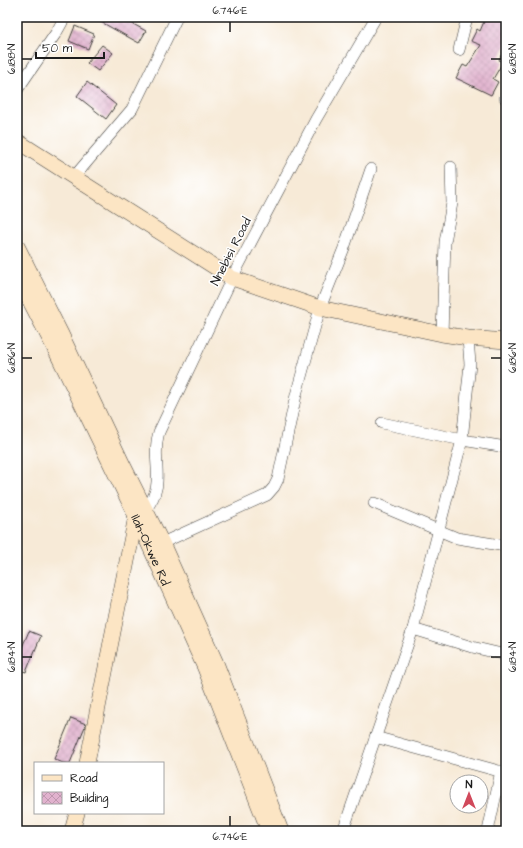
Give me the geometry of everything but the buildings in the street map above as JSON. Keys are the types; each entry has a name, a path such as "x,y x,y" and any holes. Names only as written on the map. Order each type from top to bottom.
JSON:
{"main road":[{"path":"17,140 232,278 320,308 442,334 468,338 506,340"},
{"path":"17,246 61,334 141,513 162,543 216,663 281,831"},
{"name":"Ilah-Okwe Rd","path":"17,276 141,513 205,668 269,831"},
{"path":"86,762 141,513"},
{"path":"72,831 77,814"}],"street":[{"path":"17,90 56,33 65,17"},
{"path":"74,177 132,109 177,17"},
{"name":"Nnebisi Road","path":"141,513 151,503 157,487 156,445 159,432 232,278 316,119 376,17"},
{"path":"459,50 467,17"},
{"path":"442,334 445,242 452,203 450,167"},
{"path":"162,543 266,495 274,487 278,479 296,395 320,308 344,248 371,169"},
{"path":"344,831 413,629 462,440 470,364 468,338"},
{"path":"382,423 462,440 506,447"},
{"path":"374,503 457,538 506,546"},
{"path":"413,629 472,647 506,655"},
{"path":"375,737 503,772 488,831"}]}
